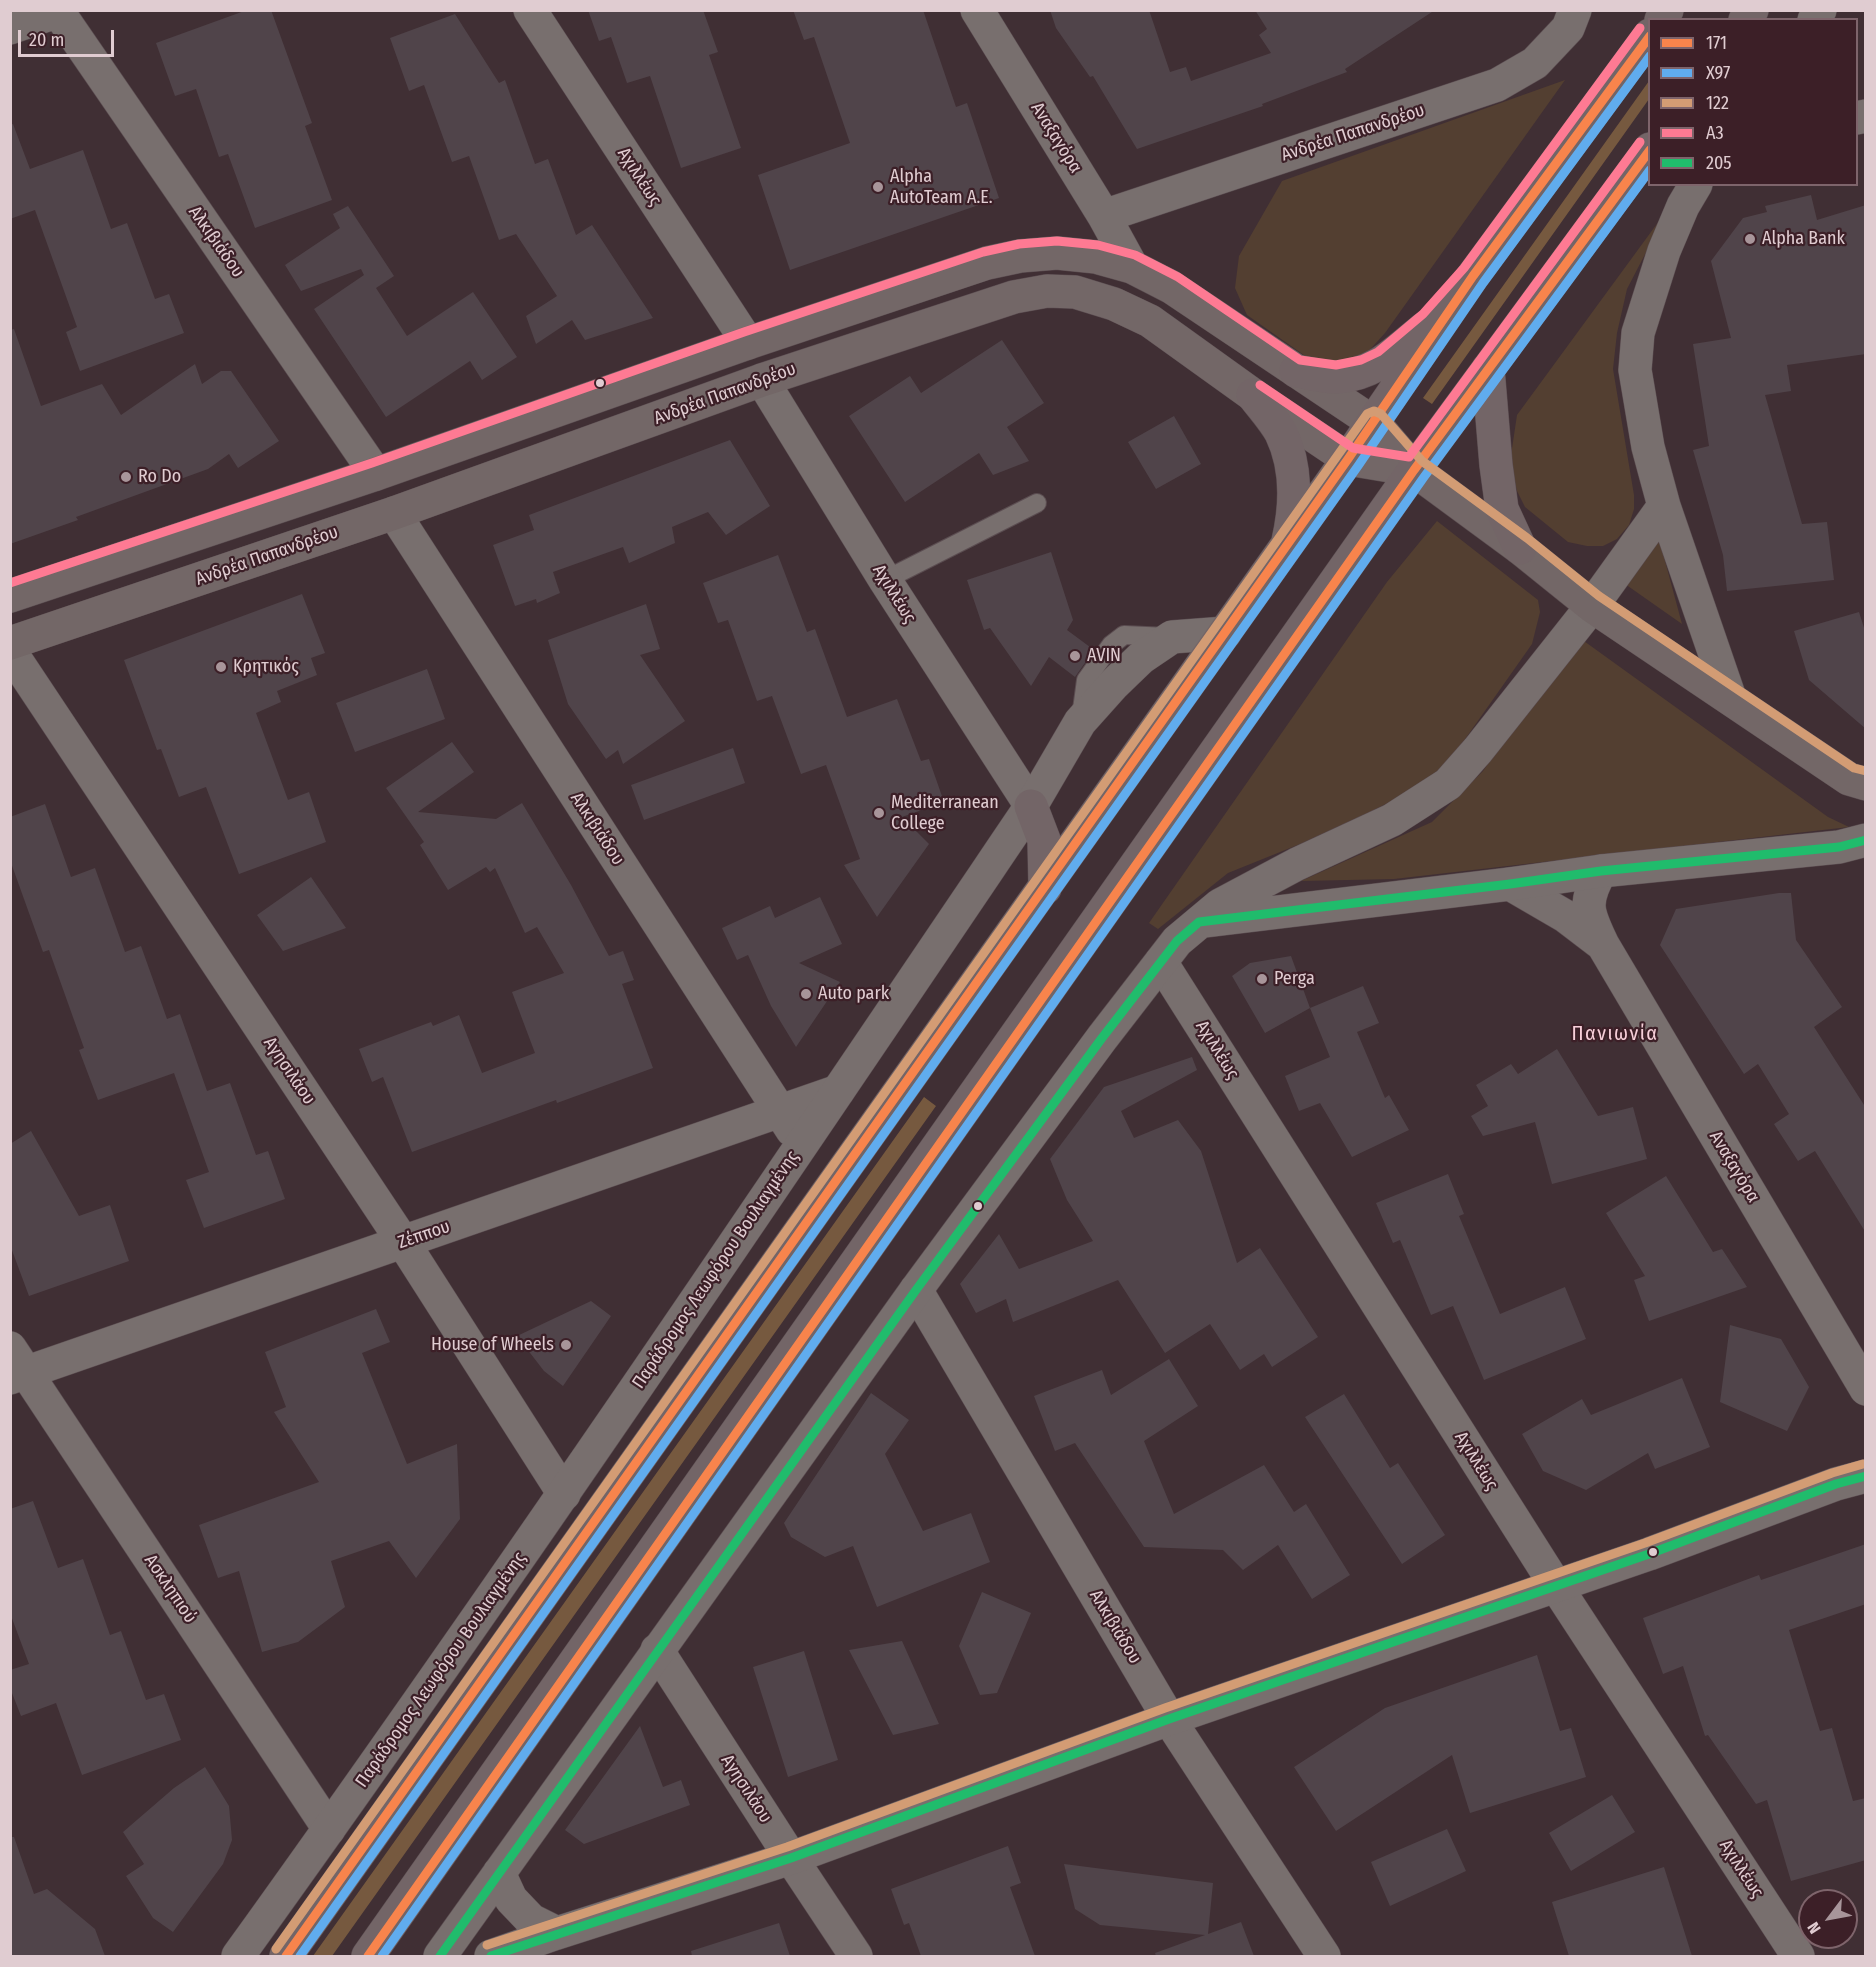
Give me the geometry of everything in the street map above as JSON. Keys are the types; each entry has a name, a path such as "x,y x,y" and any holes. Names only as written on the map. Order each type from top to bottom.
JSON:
{"main road":[{"path":"286,1956 1374,423 1473,276 1648,38"},
{"path":"368,1956 1414,470 1648,153"},
{"name":"Ανδρέα Παπανδρέου","path":"10,596 376,474 748,343 987,263 1020,256 1057,253 1096,257 1132,267 1171,287 1374,423 1414,470 1520,548 1592,606 1849,778 1866,784"},
{"path":"1296,371 1336,377 1365,372 1385,362 1431,323 1473,276"},
{"name":"Ανδρέα Παπανδρέου","path":"10,643 394,513 762,380 1014,297 1047,291 1075,292 1114,304 1150,321 1253,395 1348,459 1414,470"},
{"path":"1488,369 1502,509 1520,548"},
{"path":"1253,395 1280,431 1288,452 1292,471 1293,499 1292,525 1287,545"},
{"path":"1031,806 1044,840 1045,888"}],"street":[{"name":"Αχιλλέως","path":"530,10 748,343"},
{"name":"Αναξαγόρα","path":"977,10 1104,216 1132,267"},
{"name":"Ανδρέα Παπανδρέου","path":"1104,216 1497,85 1536,63 1568,28 1575,10"},
{"path":"10,28 59,11"},
{"name":"Αλκιβιάδου","path":"59,11 376,474"},
{"path":"1695,186 1683,206 1664,251 1638,333 1635,370 1648,447 1664,506 1730,698"},
{"name":"Αχιλλέως","path":"762,380 885,580 1031,806"},
{"path":"440,1956 916,1290 1102,1038 1177,941 1220,905 1242,892 1392,820 1448,784 1478,750 1592,606 1664,506"},
{"name":"Αλκιβιάδου","path":"394,513 801,1144"},
{"name":"Παράδρομος Λεωφόρου Βουλιαγμένης","path":"238,1956 564,1494 1031,806 1080,722 1120,677 1172,637 1225,633"},
{"name":"Αγησιλάου","path":"10,651 403,1242 564,1494"},
{"path":"1199,922 1601,871 1839,847 1866,840"},
{"name":"Αναξαγόρα","path":"1601,871 1591,890 1589,903 1590,913 1603,945 1866,1389"},
{"name":"Αναξαγόρα","path":"1510,884 1565,916 1603,945"},
{"name":"Αχιλλέως","path":"1161,962 1556,1586 1798,1956"},
{"name":"Ζέππου","path":"16,1367 403,1242 838,1091"},
{"name":"Αλκιβιάδου","path":"916,1290 1169,1719 1324,1956"},
{"name":"Ασκληπιού","path":"16,1367 329,1829"},
{"path":"491,1956 791,1858 1169,1719 1649,1554 1836,1484 1866,1476"},
{"name":"Αγησιλάου","path":"657,1650 856,1956"},
{"path":"499,1873 511,1899 531,1920 557,1933"}],"lane":[{"path":"885,580 1037,503"}],"shaded area":[{"path":"1565,80 1385,333 1365,355 1336,365 1308,358 1247,315 1235,288 1239,256 1282,181"},
{"path":"1648,82 1648,100 1432,404 1423,398"},
{"path":"1670,206 1627,289 1617,333 1613,369 1634,495 1634,509 1629,525 1617,539 1603,546 1587,546 1568,542 1525,507 1517,491 1510,462 1517,415"},
{"path":"1437,521 1538,600 1540,612 1532,644 1463,742 1441,768 1411,791 1300,844 1228,873 1158,929 1149,923 1387,582"},
{"path":"1658,535 1682,624 1625,584"},
{"path":"1577,636 1828,817 1849,827 1394,879 1301,881 1432,822 1483,771"},
{"path":"924,1097 936,1106 332,1956 313,1956"}],"building":[{"path":"247,10 271,10 312,123 305,126 332,200 255,228 228,154 219,157 196,89 175,96 156,43"},
{"path":"588,10 703,10 718,52 709,55 741,148 681,168 650,76 627,83 611,37 599,41"},
{"name":"Alpha AutoTeam Α.Ε.","path":"793,10 923,10 956,107 967,103 999,198 790,270 758,175 850,143 814,37 804,40"},
{"path":"1050,10 1149,10 1170,72 1186,67 1191,81 1271,53 1259,35 1267,29 1255,10 1435,10 1345,69 1347,72 1262,104 1263,106 1137,149 1093,76 1090,77 1056,28"},
{"path":"455,14 499,83 505,80 535,164 548,159 576,235 592,225 653,318 585,340 572,320 536,344 526,316 557,296 516,234 499,240 469,156 452,162 424,85 409,91 390,38"},
{"path":"13,124 30,169 83,150 111,229 127,223 155,299 169,294 184,333 80,371 66,332 77,327 35,210 10,219 10,125"},
{"path":"1811,195 1817,220 1866,205 1866,354 1787,365 1791,391 1765,395 1802,524 1827,522 1834,580 1727,591 1723,555 1693,450 1709,446 1693,344 1731,338 1711,261 1743,218 1767,212 1765,206"},
{"path":"348,206 394,276 376,288 407,336 473,292 517,357 482,380 470,361 386,417 314,309 364,275 361,269 301,291 285,265 340,228 333,214"},
{"path":"14,329 41,406 102,384 121,415 195,364 202,384 221,371 231,371 279,441 238,468 229,454 208,469 76,517 78,520 10,544 10,330"},
{"path":"1002,340 1044,403 1007,427 1029,461 993,475 979,453 905,502 849,416 910,376 921,393"},
{"path":"1174,416 1201,464 1156,489 1128,442"},
{"path":"730,440 770,506 726,535 708,512 672,527 675,543 629,563 623,547 553,572 560,593 537,603 536,599 515,606 493,545 534,530 529,515"},
{"path":"1051,552 1073,620 1067,630 1094,650 1075,677 1049,657 1031,686 990,628 984,630 967,580"},
{"path":"778,555 807,632 815,629 847,717 897,699 921,761 929,759 944,802 902,817 929,844 877,917 844,865 860,859 826,765 801,774 772,696 757,701 728,620 718,623 703,583"},
{"path":"302,594 325,653 311,658 317,675 277,691 281,702 256,713 288,800 309,792 326,842 239,874 206,787 179,797 161,749 157,750 124,660"},
{"path":"646,604 660,649 640,655 685,721 623,764 618,750 606,759 568,704 548,640"},
{"path":"1859,612 1866,634 1866,729 1809,680 1794,631"},
{"path":"427,669 445,719 355,752 336,703"},
{"path":"452,742 474,772 418,812 496,819 522,803 571,885 609,956 623,951 634,980 622,984 653,1068 412,1152 383,1077 372,1082 359,1049 431,1022 433,1026 459,1015 482,1073 535,1053 512,992 564,973 537,927 525,933 495,868 490,872 486,867 448,890 420,845 424,842 386,788"},
{"path":"733,748 745,783 644,820 631,785"},
{"path":"45,804 71,877 95,868 125,952 141,946 167,1019 180,1014 207,1091 230,1083 256,1155 268,1151 285,1199 204,1228 186,1180 209,1172 174,1073 98,1100 79,1050 84,1048 49,950 43,952 10,860 10,817"},
{"path":"311,877 346,928 283,951 257,915"},
{"path":"1791,893 1796,940 1842,1007 1814,1027 1866,1108 1866,1233 1815,1151 1798,1161 1774,1124 1789,1114 1758,1064 1744,1074 1660,945 1676,909"},
{"path":"820,897 842,944 799,963 840,982 796,1047 771,1006 748,955 737,960 722,928 770,906 775,918"},
{"path":"1291,956 1310,1008 1265,1033 1232,976 1250,963"},
{"path":"1363,986 1379,1023 1357,1032 1385,1098 1389,1095 1409,1130 1352,1157 1320,1103 1299,1111 1285,1076 1330,1057 1310,1008"},
{"path":"1557,1049 1598,1116 1633,1107 1647,1159 1552,1184 1535,1122 1483,1136 1471,1116 1488,1106 1476,1085 1511,1064 1518,1074"},
{"path":"1192,1057 1197,1070 1121,1111 1134,1138 1178,1120 1201,1151 1237,1263 1260,1248 1318,1337 1272,1367 1264,1354 1240,1370 1210,1324 1165,1353 1118,1280 1013,1322 1006,1299 976,1313 960,1284 999,1234 1019,1269 1093,1241 1067,1200 1050,1159 1104,1087"},
{"path":"31,1131 79,1216 110,1205 129,1261 29,1296 10,1245 10,1144"},
{"path":"1448,1174 1464,1214 1459,1216 1500,1314 1565,1287 1586,1339 1484,1380 1453,1306 1431,1315 1400,1240 1393,1243 1376,1203"},
{"path":"1666,1176 1713,1252 1722,1249 1747,1287 1649,1321 1634,1280 1645,1276 1606,1213"},
{"path":"591,1301 611,1316 563,1386 544,1371 517,1336"},
{"path":"376,1309 390,1342 362,1353 407,1464 457,1444 460,1519 416,1578 389,1541 331,1561 345,1607 298,1642 262,1652 239,1571 218,1578 199,1525 319,1482 274,1412 286,1407 265,1352"},
{"path":"1730,1325 1781,1339 1809,1387 1787,1431 1720,1402"},
{"path":"1169,1359 1198,1406 1144,1441 1174,1514 1264,1465 1294,1512 1306,1504 1350,1575 1312,1599 1278,1545 1243,1570 1223,1550 1144,1547 1075,1443 1055,1451 1034,1396 1102,1370 1111,1395"},
{"path":"1682,1378 1710,1447 1655,1469 1648,1453 1586,1490 1543,1471 1522,1434 1582,1399 1591,1415"},
{"path":"871,1393 909,1420 885,1454 923,1531 971,1513 990,1562 877,1607 853,1546 825,1557 791,1537 784,1523"},
{"path":"1344,1394 1390,1468 1398,1463 1445,1535 1402,1564 1305,1417"},
{"path":"33,1501 58,1568 83,1559 110,1635 121,1631 146,1700 164,1694 181,1740 82,1775 56,1703 21,1716 10,1688 10,1670 29,1664 10,1613 10,1509"},
{"path":"1866,1544 1866,1604 1789,1630 1820,1731 1832,1728 1853,1801 1866,1798 1866,1860 1791,1881 1767,1800 1756,1804 1708,1735 1705,1736 1683,1666 1663,1674 1643,1618 1759,1575 1761,1580"},
{"path":"982,1592 1031,1613 997,1693 980,1695 959,1646"},
{"path":"902,1641 939,1724 893,1735 849,1650"},
{"path":"804,1651 838,1760 788,1777 753,1667"},
{"path":"1537,1655 1560,1731 1571,1728 1586,1777 1470,1813 1452,1755 1336,1831 1294,1767 1385,1708"},
{"path":"640,1726 663,1787 681,1780 690,1805 584,1844 565,1830"},
{"path":"205,1767 229,1806 232,1840 223,1864 173,1932 153,1918 126,1876 144,1864 123,1832 174,1788"},
{"path":"1612,1795 1635,1832 1571,1871 1549,1833"},
{"path":"1447,1829 1466,1871 1390,1906 1371,1862"},
{"path":"10,1837 14,1837 34,1894 47,1889 95,1929 105,1956 10,1956"},
{"path":"1008,1846 1021,1883 1010,1887 1035,1956 921,1956 909,1923 904,1925 891,1889"},
{"path":"1064,1864 1213,1883 1208,1934 1241,1922 1254,1956 1156,1956 1155,1953 1205,1935 1100,1925 1075,1909"},
{"path":"1664,1867 1692,1956 1569,1956 1552,1902"},
{"path":"779,1923 790,1956 692,1956 691,1951"}],"transit line":[{"name":"Α3","path":"10,583 372,463 744,332 983,252 1019,244 1057,241 1098,245 1135,255 1178,277 1300,360 1336,365 1361,360 1378,352 1423,314 1464,268 1640,28"},
{"name":"171","path":"286,1956 1348,459 1473,276 1648,39"},
{"name":"X97","path":"300,1956 1358,466 1483,283 1648,59"},
{"name":"Α3","path":"1260,385 1353,448 1409,457 1640,142"},
{"name":"171","path":"368,1956 1414,470 1648,153"},
{"name":"X97","path":"382,1956 1424,477 1648,173"},
{"name":"122","path":"276,1949 1367,414 1374,411 1381,414 1422,461 1527,538 1599,596 1854,768 1866,771"},
{"name":"205","path":"440,1956 916,1290 1102,1038 1177,941 1199,922 1601,871 1839,847 1866,840"},
{"name":"122","path":"487,1945 787,1847 1165,1708 1645,1543 1832,1473 1863,1464"},
{"name":"205","path":"491,1956 791,1858 1169,1719 1649,1554 1836,1484 1866,1476"}],"place":[{"name":"Alpha AutoTeam Α.Ε.","path":"878,187"},
{"name":"Alpha Bank","path":"1750,239"},
{"name":"Ro Do","path":"126,477"},
{"name":"AVIN","path":"1075,656"},
{"name":"Κρητικός","path":"221,667"},
{"name":"Mediterranean College","path":"879,813"},
{"name":"Perga","path":"1262,979"},
{"name":"Auto park","path":"806,994"},
{"name":"House of Wheels","path":"566,1345"}],"district":[{"name":"Πανιωνία","path":"1615,1034"}]}
